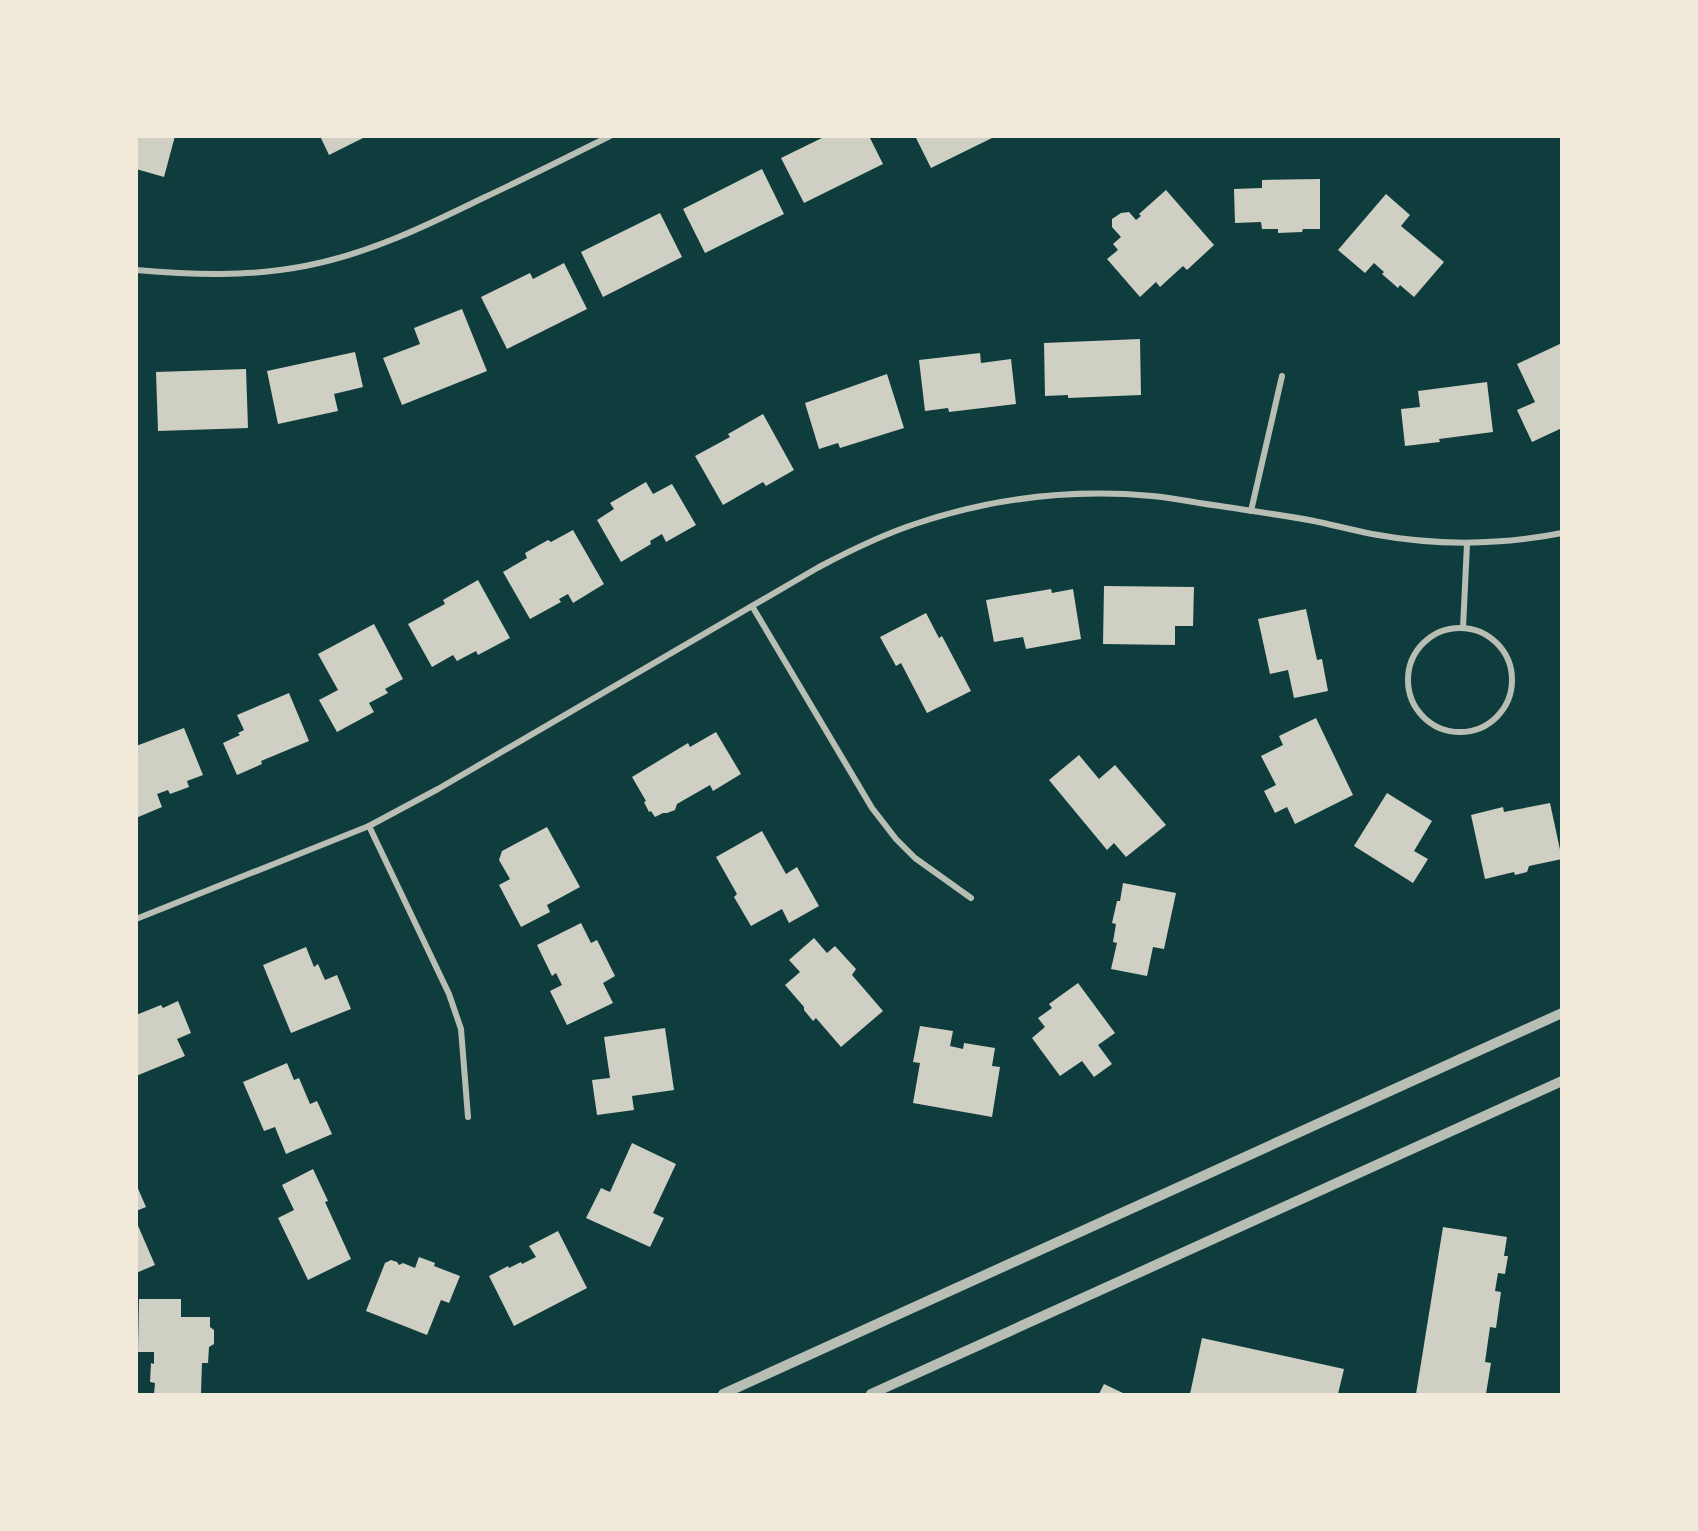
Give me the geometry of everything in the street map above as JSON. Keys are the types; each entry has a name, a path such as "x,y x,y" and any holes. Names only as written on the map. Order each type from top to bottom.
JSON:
{"street":[{"path":"136,270 187,274 268,272 306,266 363,251 420,229 610,136"},
{"path":"1251,512 1282,376"},
{"path":"136,919 369,826 448,783 859,546 919,523 990,504 1077,494 1152,496 1315,521 1372,534 1430,542 1467,544 1522,541 1562,533"},
{"path":"1462,628 1467,544"},
{"path":"752,606 872,808 896,839 915,858 971,898"},
{"path":"1462,628 1471,628 1487,635 1500,645 1509,660 1513,677 1511,693 1504,709 1492,722 1477,730 1460,733 1443,729 1427,721 1416,708 1409,692 1408,675 1413,658 1423,643 1437,633 1462,628"},
{"path":"369,826 449,994 461,1029 468,1118"},
{"path":"723,1395 1562,1014"},
{"path":"871,1395 1562,1081"}],"building":[{"path":"136,136 175,136 164,177 136,169"},
{"path":"320,136 367,136 329,155"},
{"path":"826,136 869,136 883,164 804,203 781,158"},
{"path":"915,136 991,136 992,138 931,168"},
{"path":"762,169 784,214 705,253 683,209"},
{"path":"1320,179 1320,229 1278,233 1278,229 1262,229 1261,222 1235,223 1234,189 1262,188 1262,180"},
{"path":"1166,190 1214,245 1187,270 1183,266 1160,287 1156,282 1140,297 1107,259 1118,250 1113,244 1121,237 1112,227 1112,219 1121,213 1129,212 1136,220 1141,216 1139,214"},
{"path":"1386,194 1410,215 1401,226 1444,262 1414,297 1400,285 1398,288 1382,274 1384,272 1374,263 1365,273 1338,250"},
{"path":"660,213 682,257 603,297 581,252"},
{"path":"564,263 587,309 507,349 481,297 530,273 533,279"},
{"path":"462,309 487,371 402,405 383,358 420,344 414,328"},
{"path":"1140,339 1141,395 1068,398 1068,395 1045,396 1044,343"},
{"path":"1562,343 1562,428 1532,442 1517,410 1535,402 1517,364"},
{"path":"355,352 363,387 334,394 338,411 278,424 267,371"},
{"path":"980,353 981,363 1011,359 1016,404 949,412 948,408 925,411 919,360"},
{"path":"246,369 248,428 158,431 156,372"},
{"path":"887,374 904,428 840,448 838,443 819,449 805,403"},
{"path":"1487,382 1493,432 1405,446 1401,409 1420,407 1418,391"},
{"path":"763,414 794,470 766,486 763,482 723,505 695,456 730,437 728,434"},
{"path":"646,482 653,494 672,484 696,525 666,542 662,534 650,541 651,544 621,562 597,520 614,509 610,503"},
{"path":"573,530 604,584 573,603 568,594 559,599 561,602 530,619 503,572 527,558 525,553"},
{"path":"478,580 510,638 478,655 476,651 457,661 453,655 432,667 408,624 445,604 443,600"},
{"path":"1104,586 1194,587 1193,626 1175,626 1175,645 1103,644"},
{"path":"1051,589 1052,593 1073,589 1081,639 1026,649 1023,637 994,642 986,600"},
{"path":"1306,609 1317,660 1322,659 1328,691 1294,698 1288,670 1270,674 1258,619"},
{"path":"926,613 939,638 942,636 971,691 927,713 901,663 896,666 880,637"},
{"path":"374,624 403,679 385,689 388,693 369,703 374,712 337,732 319,700 338,690 318,654"},
{"path":"289,693 309,741 261,761 262,764 237,775 223,743 240,735 238,733 244,730 237,715"},
{"path":"1316,718 1353,795 1295,824 1287,807 1275,813 1264,791 1276,785 1261,756 1283,745 1279,736"},
{"path":"184,728 203,775 187,781 189,787 170,794 168,790 157,794 162,807 136,818 136,746"},
{"path":"716,732 741,774 713,791 710,785 677,804 675,810 655,817 651,811 649,812 644,802 646,801 632,777 688,743 690,747"},
{"path":"1079,755 1099,779 1115,765 1166,825 1126,857 1114,843 1107,850 1049,780"},
{"path":"1387,793 1432,821 1414,851 1428,859 1413,883 1354,846"},
{"path":"1550,803 1562,859 1529,866 1527,872 1515,875 1514,872 1485,879 1471,815 1503,807 1504,812"},
{"path":"547,827 580,887 547,905 550,912 521,927 499,885 510,879 499,860 502,851"},
{"path":"762,831 786,874 797,867 819,906 789,923 782,909 751,926 734,897 737,894 716,857"},
{"path":"1123,883 1176,893 1164,949 1153,947 1147,976 1111,969 1117,943 1113,942 1116,924 1112,923 1117,901 1120,901"},
{"path":"581,923 591,943 597,940 615,976 603,983 613,1003 567,1025 550,991 562,985 556,973 552,976 537,945"},
{"path":"814,938 827,953 835,946 856,969 852,975 883,1011 841,1047 816,1018 813,1021 785,985 800,972 789,960"},
{"path":"306,947 314,967 318,964 325,980 337,975 351,1009 291,1033 263,965"},
{"path":"1078,983 1115,1033 1098,1045 1112,1064 1094,1077 1082,1061 1060,1076 1032,1038 1045,1027 1038,1018 1052,1008 1049,1004"},
{"path":"178,1001 191,1033 177,1039 185,1056 136,1076 136,1015 161,1005 163,1008"},
{"path":"920,1026 953,1031 950,1046 963,1049 964,1043 995,1048 992,1066 1000,1067 992,1117 913,1103 920,1063 913,1062"},
{"path":"665,1028 674,1090 632,1096 634,1110 597,1115 592,1080 610,1078 604,1037"},
{"path":"287,1063 294,1080 299,1078 310,1104 317,1101 332,1134 286,1154 275,1127 264,1131 243,1082"},
{"path":"632,1143 676,1164 653,1213 664,1218 650,1247 586,1218 601,1188 610,1192"},
{"path":"313,1169 351,1259 308,1280 278,1218 294,1210 282,1185"},
{"path":"136,1184 146,1207 136,1211"},
{"path":"136,1221 155,1265 136,1273"},
{"path":"1443,1227 1507,1237 1504,1256 1508,1256 1505,1274 1498,1273 1495,1291 1501,1292 1496,1328 1490,1327 1485,1362 1491,1363 1486,1394 1416,1394"},
{"path":"558,1231 587,1288 514,1326 489,1276 508,1266 509,1268 521,1262 522,1264 536,1257 529,1246"},
{"path":"419,1257 435,1263 434,1266 460,1276 449,1303 441,1300 427,1335 366,1311 385,1263 391,1260 399,1265 403,1263 415,1268"},
{"path":"139,1299 181,1299 181,1317 210,1317 210,1327 214,1330 214,1344 209,1347 208,1363 202,1363 201,1394 154,1394 155,1383 150,1382 154,1352 138,1352"},
{"path":"1202,1338 1344,1369 1338,1394 1190,1394"},
{"path":"1104,1384 1125,1394 1099,1394"}]}
